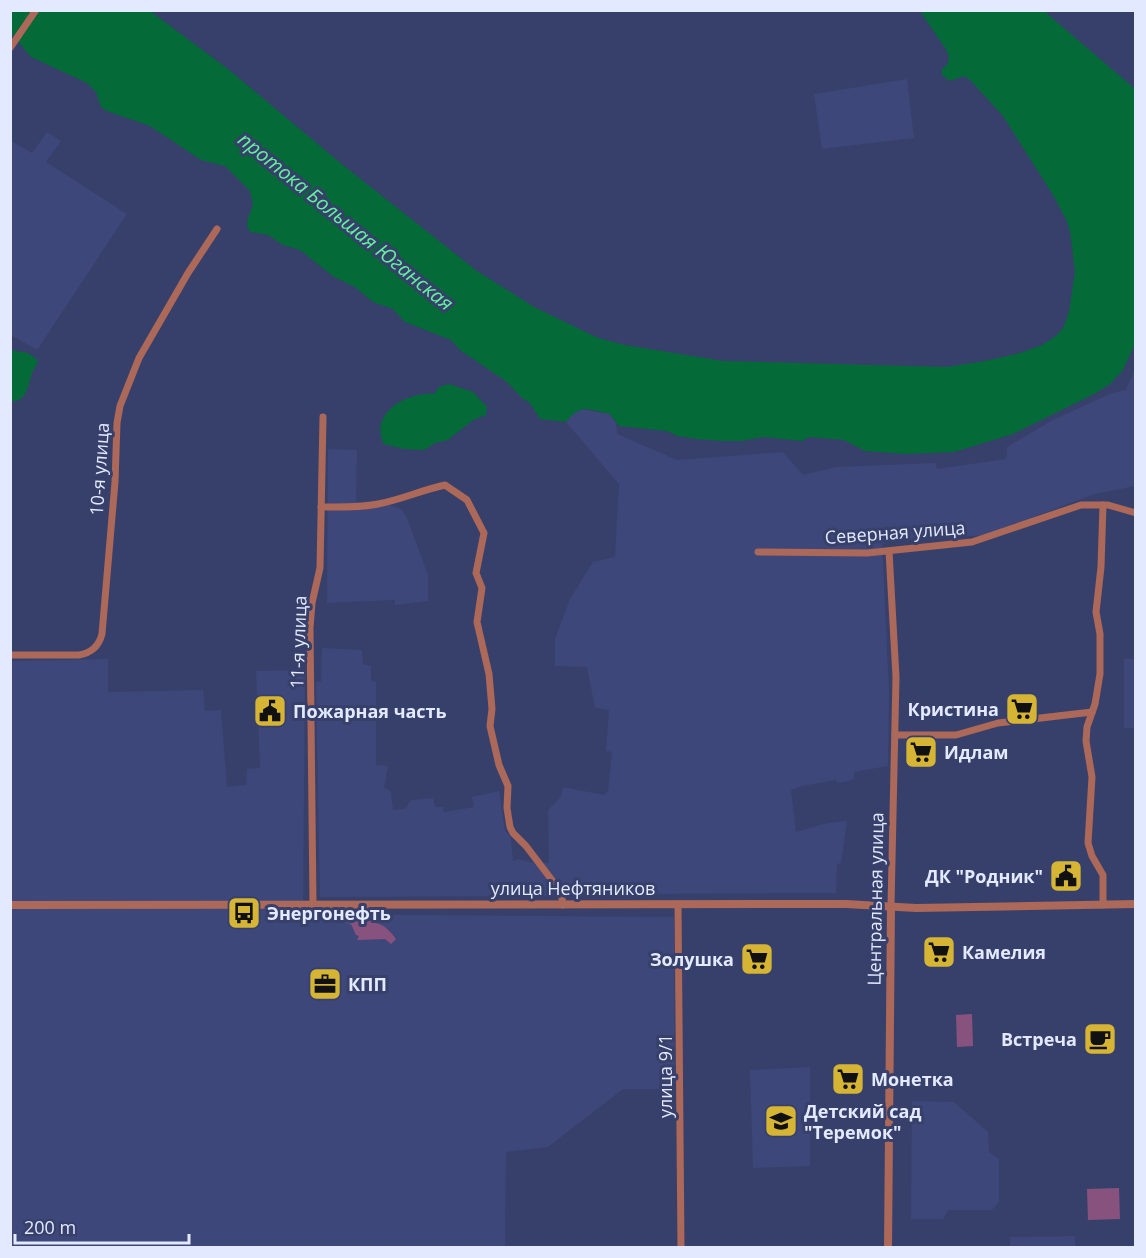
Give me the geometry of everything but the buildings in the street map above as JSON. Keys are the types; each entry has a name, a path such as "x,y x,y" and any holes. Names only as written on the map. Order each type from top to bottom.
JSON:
{"street":[{"path":"10,48 36,10"},
{"name":"10-я улица","path":"10,655 84,654 96,648 99,643 102,634 120,406 140,358 188,273 217,229"},
{"name":"11-я улица","path":"313,904 310,628 312,603 320,568 323,417"},
{"path":"321,507 380,504 420,490 445,485 467,500 478,518 484,533 476,573 482,588 477,627 489,674 492,710 490,726 499,765 508,786 507,808 510,827 561,892 563,905"},
{"path":"1103,505 1101,567 1096,612 1100,634 1100,674 1095,704 1087,727 1086,741 1092,777 1088,843 1092,856 1103,875 1103,905"},
{"name":"Северная улица","path":"758,552 889,551 972,542 1074,507 1103,505 1136,513"},
{"name":"Центральная улица","path":"888,1247 896,677 889,551"},
{"path":"895,735 956,735 998,723 1092,712"},
{"name":"улица 9/1","path":"678,904 681,1248"},
{"name":"улица Нефтяников","path":"10,905 846,904 916,908 1136,904"}],"shaded area":[{"path":"907,79 914,138 822,149 814,94"},
{"path":"47,132 61,141 46,162 127,214 37,350 11,335 10,140 32,153"},
{"path":"1135,369 1135,486 1095,494 985,535 894,541 882,544 889,691 888,766 854,772 854,779 848,781 837,783 836,780 791,790 796,832 828,823 847,821 841,863 837,864 836,893 623,894 623,888 563,887 554,896 320,897 316,682 321,682 322,648 362,650 363,664 371,666 371,680 376,682 376,765 388,766 384,788 391,791 393,810 405,809 411,800 433,798 435,807 443,807 444,812 474,807 472,797 499,791 505,830 511,838 513,861 519,859 533,863 549,863 548,810 560,798 563,787 604,795 608,791 612,752 606,751 609,710 595,708 587,667 555,666 555,639 570,599 593,562 615,557 619,484 566,422 575,411 581,409 610,414 616,423 617,434 677,460 783,452 803,475 836,467 936,463 937,469 1006,459 1007,447 1053,420 1112,393 1126,390"},
{"path":"328,449 357,450 356,502 377,501 401,509 407,518 428,575 428,601 395,605 395,600 327,603"},
{"path":"108,659 108,692 203,690 205,711 221,710 227,787 246,785 247,769 260,768 256,671 305,670 303,914 674,917 675,1089 623,1089 548,1147 506,1152 505,1247 11,1247 10,661"},
{"path":"1124,659 1135,659 1135,728 1124,728"},
{"path":"361,915 385,927 396,939 391,944 385,939 357,940 359,936 356,935 351,924 344,922 353,921"},
{"path":"972,1014 973,1046 957,1047 956,1015"},
{"name":"Детский сад \"Теремок\"","path":"810,1067 810,1166 753,1168 750,1070"},
{"path":"912,1101 954,1102 988,1132 989,1152 999,1159 999,1202 992,1210 948,1210 943,1219 911,1219"},
{"path":"1119,1188 1120,1219 1088,1220 1087,1189"},
{"path":"1075,1236 1075,1247 1010,1247 1010,1237"}],"water":[{"name":"протока Большая Юганская","path":"11,11 150,11 228,69 344,166 477,271 534,307 598,338 625,345 723,361 946,367 1020,353 1042,345 1056,336 1063,328 1069,312 1075,272 1070,231 1053,195 1003,116 971,81 965,76 949,81 941,73 949,58 947,51 920,11 1044,11 1135,89 1135,344 1123,370 1110,384 1094,394 1013,434 954,452 905,454 865,451 844,440 809,437 802,441 764,437 741,441 697,439 677,436 667,431 619,426 610,414 585,409 576,412 566,422 540,419 530,403 507,382 460,350 451,340 405,322 393,309 373,302 355,287 334,277 300,250 283,245 268,235 251,232 247,227 253,205 250,191 225,166 201,160 150,126 107,111 101,107 96,92 87,83 31,57 11,33"},
{"path":"10,350 28,353 38,360 26,392 16,401 10,401"},
{"path":"449,384 473,392 487,407 486,415 473,420 448,440 435,443 424,450 404,449 384,444 381,433 382,423 386,414 393,407 413,397 434,394 439,387"}],"place":[{"name":"Кристина","path":"1022,709"},
{"name":"Пожарная часть","path":"270,711"},
{"name":"Идлам","path":"921,752"},
{"name":"ДК \"Родник\"","path":"1066,876"},
{"name":"Энергонефть","path":"244,913"},
{"name":"Камелия","path":"939,952"},
{"name":"Золушка","path":"757,959"},
{"name":"КПП","path":"325,984"},
{"name":"Встреча","path":"1100,1039"},
{"name":"Монетка","path":"848,1079"},
{"name":"Детский сад \"Теремок\"","path":"781,1121"}]}
